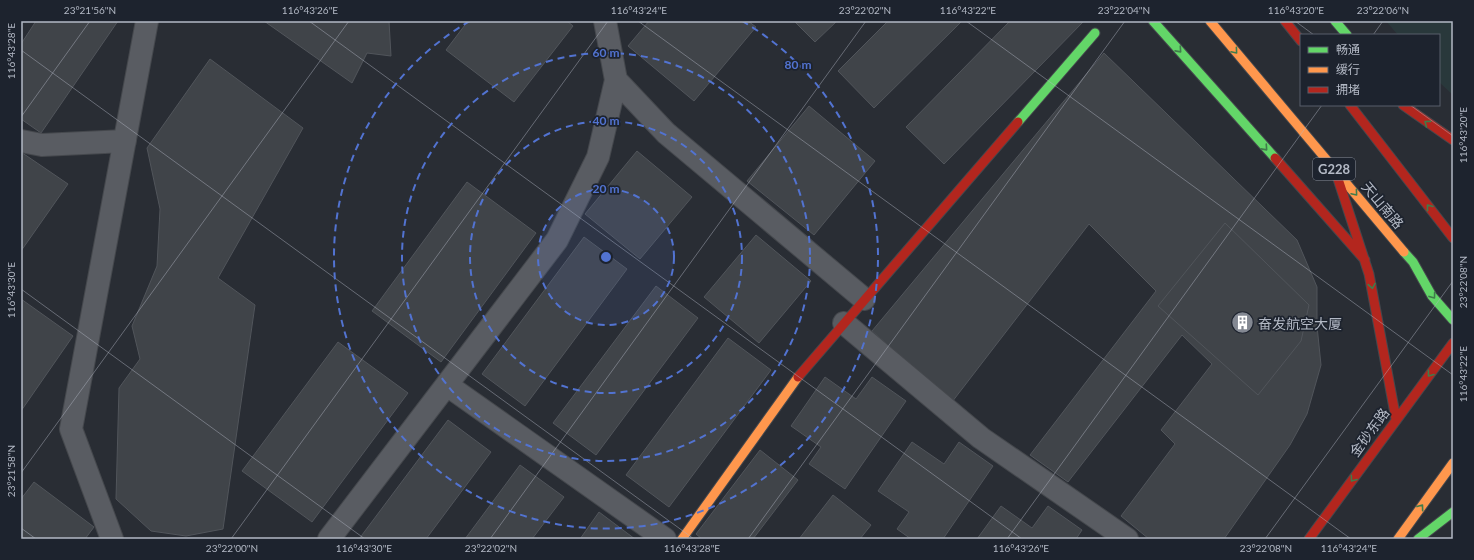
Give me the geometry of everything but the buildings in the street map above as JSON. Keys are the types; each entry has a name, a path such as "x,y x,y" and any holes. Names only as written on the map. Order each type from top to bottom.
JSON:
{"main road":[{"path":"1153,21 1365,260"},
{"name":"天山南路","path":"1210,21 1413,262 1432,296 1453,320"},
{"path":"1285,21 1300,40"},
{"path":"1291,21 1309,34"},
{"path":"1336,21 1346,34"},
{"path":"682,539 802,371 1095,33"},
{"path":"1351,106 1453,238"},
{"path":"1404,106 1453,140"},
{"path":"1334,168 1369,274 1396,420"},
{"name":"金砂东路","path":"1308,539 1453,343"},
{"path":"1398,539 1453,463"},
{"path":"1418,539 1453,512"}],"street":[{"path":"112,539 71,429 147,21"},
{"path":"329,539 557,240 598,157 616,80 605,21"},
{"path":"616,80 666,133 864,299"},
{"path":"21,141 42,145 125,141"},
{"path":"844,323 981,438 1127,539"},
{"path":"447,384 665,539"}],"shaded area":[{"path":"1386,21 1453,21 1453,95 1440,83 1440,34 1397,34"}],"traffic: fast":[{"path":"1153,21 1275,158"},
{"path":"1335,21 1346,34"},
{"path":"1018,122 1095,33"},
{"path":"1404,252 1413,262 1432,296 1453,320"},
{"path":"1418,539 1453,512"}],"traffic: slow":[{"path":"1210,21 1404,252"},
{"path":"682,539 798,377"},
{"path":"1398,539 1453,463"}],"traffic: jam":[{"path":"1285,21 1300,40"},
{"path":"1351,106 1453,238"},
{"path":"1404,106 1453,140"},
{"path":"798,377 1018,122"},
{"path":"1275,158 1365,260"},
{"path":"1338,179 1369,274 1396,419"},
{"path":"1309,539 1453,343"}],"place":[{"name":"奋发航空大厦","path":"1242,323"}]}
